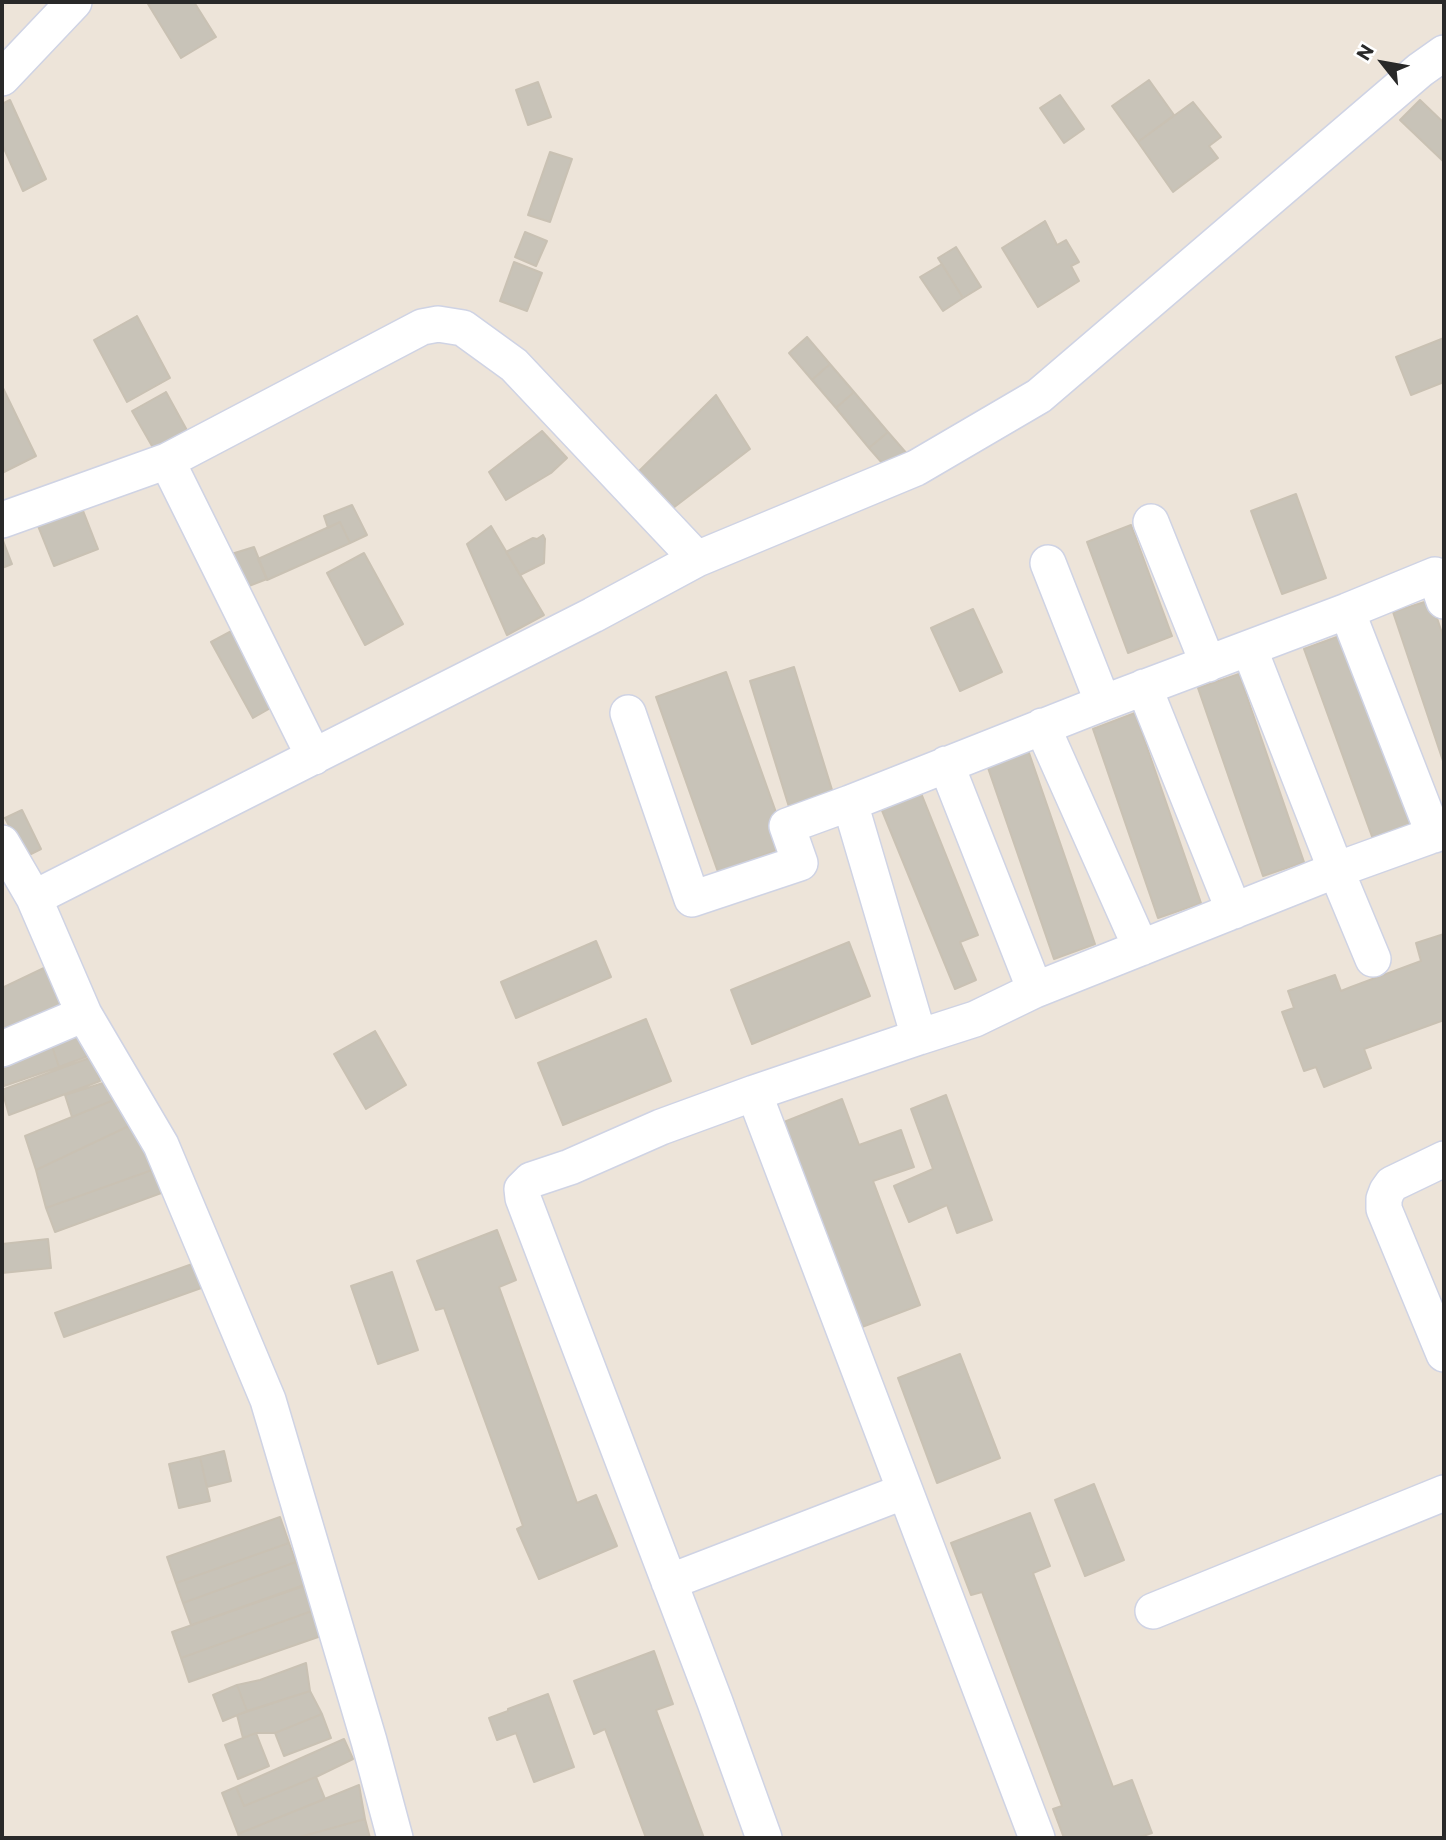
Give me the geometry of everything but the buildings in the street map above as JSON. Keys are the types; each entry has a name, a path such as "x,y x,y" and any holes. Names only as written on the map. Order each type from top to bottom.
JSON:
{"street":[{"path":"2,78 74,2"},
{"path":"34,898 593,615 697,559 916,468 1040,396 1419,70 1444,53"},
{"path":"2,520 167,461 422,327 438,324 463,328 514,365 697,559"},
{"path":"167,461 314,757"},
{"path":"1151,522 1208,664"},
{"path":"1048,563 1103,703"},
{"path":"628,713 692,899 800,863 787,826 1435,575 1444,601"},
{"path":"764,1838 670,1582 523,1198 522,1189 531,1180 570,1167 662,1127 754,1093 975,1019 1035,990 1336,870 1439,833 1347,611"},
{"path":"1249,648 1373,959"},
{"path":"1144,687 1234,911"},
{"path":"1042,726 1141,948"},
{"path":"946,764 1035,990"},
{"path":"850,803 919,1037"},
{"path":"2,843 34,898 84,1014 161,1145 268,1400 395,1838"},
{"path":"2,1049 84,1014"},
{"path":"754,1093 1037,1838"},
{"path":"1444,1159 1392,1184 1384,1199 1384,1209 1444,1354"},
{"path":"670,1582 905,1491"},
{"path":"1153,1611 1444,1493"}]}
